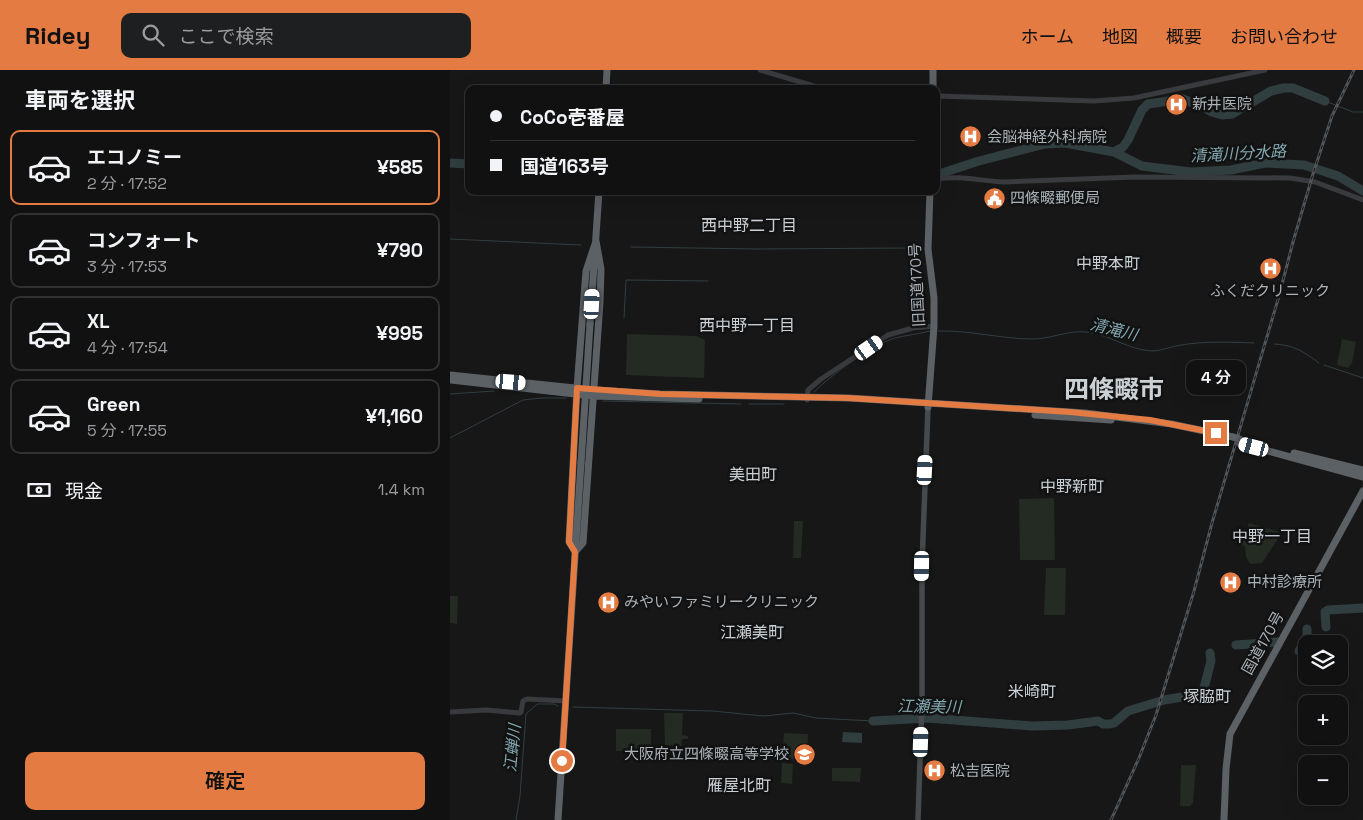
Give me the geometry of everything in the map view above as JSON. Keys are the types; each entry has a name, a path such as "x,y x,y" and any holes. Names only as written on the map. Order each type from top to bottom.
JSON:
{"highway":[{"path":"606,85 607,70"},
{"path":"933,70 933,85"},
{"path":"558,820 599,195"},
{"name":"旧国道170号","path":"928,406 934,326 934,298 928,249 930,195"},
{"path":"575,552 569,542 577,391 586,271 596,242"},
{"path":"575,552 583,543 594,393 601,277 596,242"},
{"path":"450,375 594,393 807,398 1137,423 1236,440 1363,470"},
{"path":"450,380 577,391"},
{"path":"1236,440 1363,477"},
{"name":"国道170号","path":"1224,820 1226,769 1230,734 1363,491"}],"main road":[{"path":"918,820 922,719 922,564 928,406"}],"street":[{"path":"760,70 811,85"},
{"path":"940,96 1090,100 1134,98 1265,70"},
{"path":"940,179 960,177 1004,182 1135,177 1290,178 1315,182 1363,200"},
{"path":"807,398 808,390 821,379 888,335 913,328 934,326"},
{"path":"450,712 486,710 521,712 526,699 566,701"}],"shaded area":[{"path":"627,334 696,336 705,340 704,378 626,375"},
{"path":"1342,339 1356,342 1352,363 1348,368 1337,365"},
{"path":"1054,498 1055,560 1020,560 1019,499"},
{"path":"794,521 803,521 801,558 793,558"},
{"path":"1249,523 1280,532 1279,537 1262,563 1250,564 1246,557 1245,546 1241,545"},
{"path":"1046,568 1066,568 1065,615 1044,615"},
{"path":"450,596 458,596 457,624 450,623"},
{"path":"664,713 683,713 682,735 688,736 688,739 682,739 681,746 665,745"},
{"path":"616,729 651,729 651,751 616,751"},
{"path":"843,732 862,733 862,743 842,742"},
{"path":"784,733 808,734 807,760 782,759"},
{"path":"782,763 793,764 792,784 781,783"},
{"path":"1181,765 1196,765 1193,803 1190,806 1180,806"},
{"path":"832,768 861,768 860,782 832,781"}],"waterway":[{"path":"1114,152 1123,147 1128,140 1142,110 1148,104 1183,99 1212,112 1222,115 1232,114 1271,91 1284,88 1293,88 1325,101"},
{"path":"1325,101 1353,112 1363,112"},
{"name":"清滝川分水路","path":"940,174 979,161 1045,144 1065,143 1114,152 1142,166 1191,172 1231,170 1265,163 1304,165 1338,176 1363,191"},
{"path":"450,163 465,164"},
{"path":"450,239 581,245"},
{"path":"631,247 757,249 911,248"},
{"path":"624,318 626,280 708,281"},
{"name":"清滝川","path":"814,392 841,369 875,347 895,338 930,331"},
{"name":"清滝川","path":"938,331 1033,339 1073,332 1086,332 1094,333 1135,348 1152,351 1199,343 1254,343"},
{"name":"清滝川","path":"1274,344 1298,349 1319,363"},
{"name":"清滝川","path":"1324,365 1363,378"},
{"path":"450,394 494,391"},
{"name":"清滝川","path":"450,438 523,400 566,398"},
{"name":"清滝川","path":"603,401 741,404"},
{"name":"清滝川","path":"749,404 784,404"},
{"name":"江瀬美川","path":"1326,627 1325,612 1328,610 1363,608"},
{"name":"江瀬美川","path":"1307,629 1307,635"},
{"name":"江瀬美川","path":"1236,645 1278,642"},
{"name":"江瀬美川","path":"873,721 928,718 1032,726 1068,725 1098,721 1103,724 1110,724 1114,723 1128,711 1164,700 1201,692 1204,688 1211,661 1210,653"},
{"name":"江蝉川","path":"516,820 520,796 526,714 537,704 554,704 558,706"},
{"name":"江瀬美川","path":"573,707 712,711 764,716 793,713 816,718 873,721"}],"railway":[{"path":"1111,820 1156,715 1194,591 1313,174 1332,116 1354,70"}],"place":[{"name":"新井医院","path":"1176,104"},
{"name":"会脳神経外科病院","path":"971,137"},
{"name":"四條畷郵便局","path":"994,198"},
{"name":"ふくだクリニック","path":"1270,268"},
{"name":"中村診療所","path":"1231,582"},
{"name":"みやいファミリークリニック","path":"608,602"},
{"name":"大阪府立四條畷高等学校","path":"805,754"},
{"name":"松吉医院","path":"934,771"}],"district":[{"name":"西中野二丁目","path":"749,225"},
{"name":"中野本町","path":"1108,263"},
{"name":"西中野一丁目","path":"747,325"},
{"name":"四條畷市","path":"1114,389"},
{"name":"美田町","path":"753,474"},
{"name":"中野新町","path":"1072,486"},
{"name":"中野一丁目","path":"1272,536"},
{"name":"江瀬美町","path":"752,632"},
{"name":"米崎町","path":"1032,691"},
{"name":"塚脇町","path":"1207,696"},
{"name":"雁屋北町","path":"739,785"}],"route":[{"path":"562,761 575,552 569,542 577,388 660,394 807,396 1070,412 1150,420 1216,433"}]}
